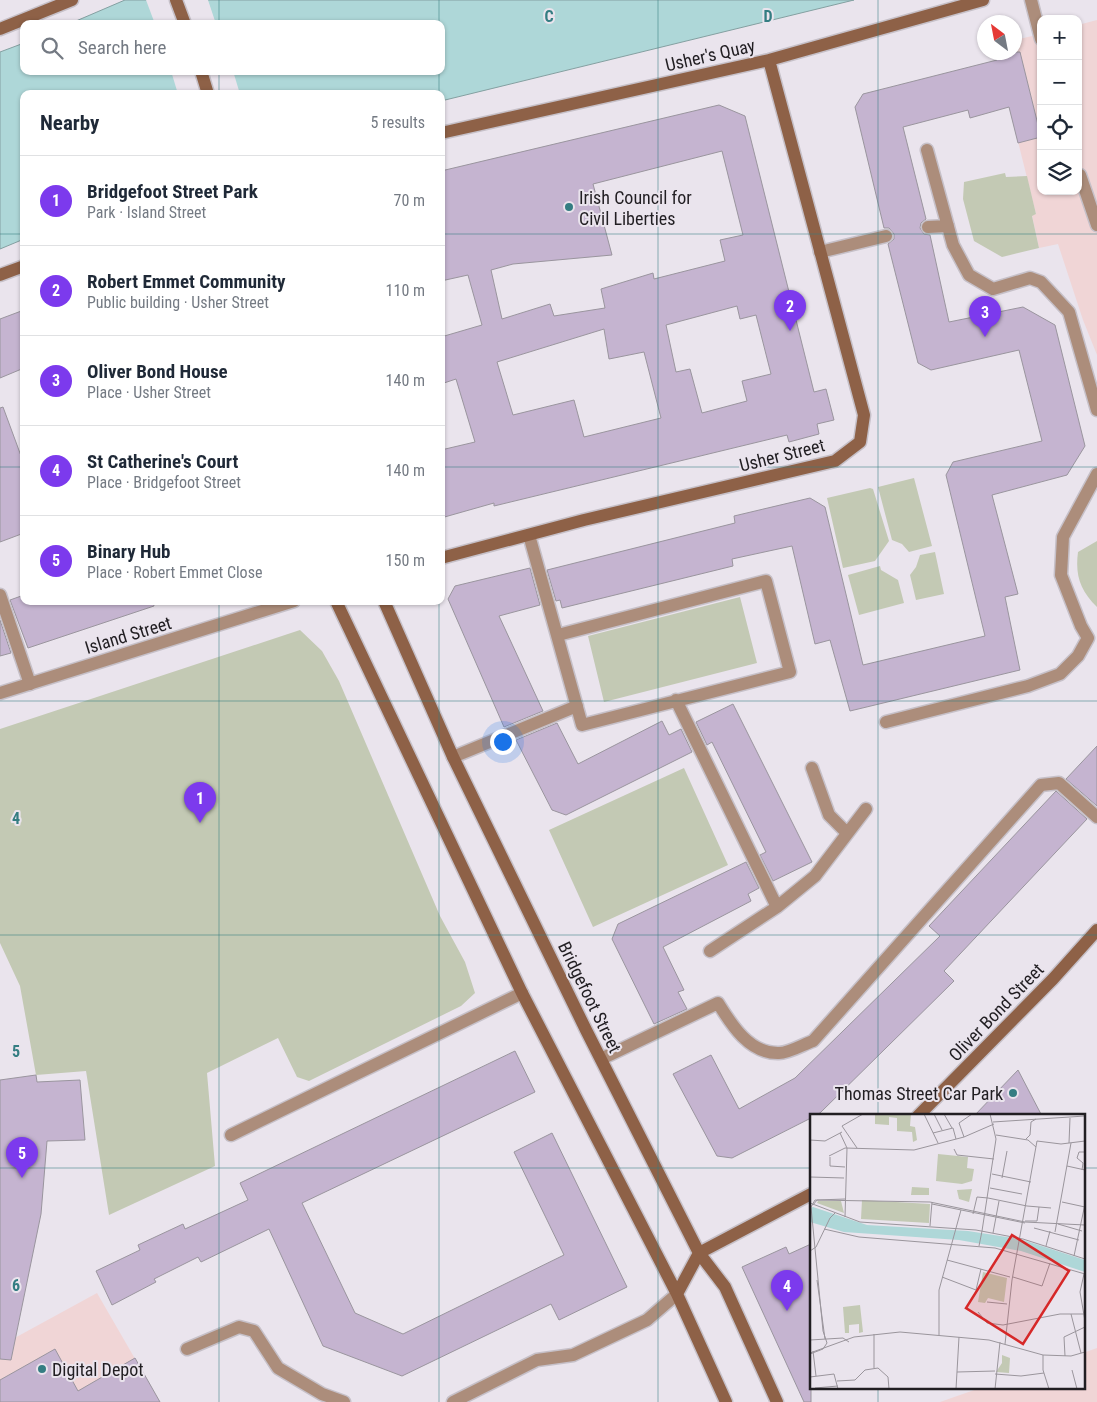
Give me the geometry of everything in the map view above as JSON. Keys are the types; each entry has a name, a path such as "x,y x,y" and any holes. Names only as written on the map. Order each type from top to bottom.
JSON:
{"main road":[{"path":"22,20 72,0"},
{"path":"176,0 184,20"},
{"name":"Usher's Quay","path":"445,132 769,60 983,0"},
{"path":"0,29 20,21"},
{"name":"Usher Street","path":"445,557 584,520 835,461 860,442 864,415 769,60"},
{"path":"202,75 207,90"},
{"path":"0,275 20,268"},
{"path":"338,605 522,993 676,1294 726,1402"},
{"name":"Bridgefoot Street","path":"386,605 453,757 601,1059 699,1253 725,1287 777,1402"},
{"name":"Oliver Bond Street","path":"920,1114 1053,979 1097,930"},
{"path":"676,1294 699,1253 810,1195"}],"street":[{"path":"1031,0 1037,23"},
{"path":"928,150 953,245 970,275 993,289 1030,278 1041,282 1070,312 1097,410"},
{"path":"1082,176 1091,185 1097,187"},
{"path":"1082,182 1097,225"},
{"path":"928,227 948,226"},
{"path":"820,252 886,236"},
{"path":"886,722 1028,686 1060,674 1078,656 1092,639 1081,626 1061,575 1063,537 1097,474"},
{"path":"529,535 582,725 790,672 766,581 558,636"},
{"path":"0,595 30,684"},
{"name":"Island Street","path":"0,693 281,605"},
{"path":"676,700 777,907"},
{"path":"453,757 577,706"},
{"path":"812,768 829,815 847,833"},
{"path":"601,1059 718,1003 735,1030 756,1047 780,1053 813,1041 1041,784 1059,783 1097,817"},
{"path":"710,951 777,907 815,876 866,809"},
{"path":"231,1135 522,993"},
{"path":"453,1402 536,1360 573,1355 647,1320 676,1294"},
{"path":"186,1349 239,1327 254,1331 278,1368 322,1394 344,1402"}],"shaded area":[{"path":"125,0 854,0 445,100 445,90 20,90 20,241 0,249 0,52 20,44 20,75 445,75 445,20 78,20"},
{"path":"1097,20 1097,355 1083,320 1058,244 1039,248 1032,215 1036,214 998,60 1022,60 1022,38 1037,35 1037,195 1082,195 1082,24"},
{"path":"1005,173 1006,177 1027,176 1036,214 1032,216 1039,248 1002,257 974,241 963,199 964,182"},
{"path":"914,478 932,546 909,552 902,544 892,540 878,487"},
{"path":"870,488 873,489 889,541 875,561 843,568 827,498"},
{"path":"1097,541 1097,607 1086,594 1080,582 1077,560 1078,552"},
{"path":"935,552 944,594 916,600 910,575 916,567 920,555"},
{"path":"880,566 881,570 898,580 904,603 859,615 848,575"},
{"path":"740,597 757,663 604,702 588,636"},
{"path":"300,630 322,651 339,681 440,916 465,962 475,993 461,1006 309,1081 297,1077 278,1038 207,1073 215,1166 109,1215 86,1071 36,1075 20,986 0,943 0,729"},
{"path":"684,768 728,865 593,927 549,830"},
{"path":"97,1293 160,1402 0,1402 0,1346"},
{"path":"1097,1348 1097,1402 940,1402 974,1390 1084,1390 1084,1353"}],"pier":[{"path":"146,0 208,0 215,20 154,20"},
{"path":"172,75 234,75 239,90 177,90"}],"building":[{"path":"997,60 1022,60 1037,121 1037,138 1018,143 1009,107 970,118 968,110 903,127 926,219 921,223 920,228 924,234 930,235 949,322 1023,307 1055,325 1085,446 1067,475 992,495 1018,594 1005,597 1020,670 850,711 830,640 815,644 792,546 732,559 733,566 562,608 560,600 556,601 547,570 735,523 734,516 810,498 825,507 863,665 985,636 946,475 953,462 1042,441 1019,350 931,370 918,363 888,244 894,239 894,234 889,228 884,228 855,107 863,94"},
{"path":"719,105 745,116 814,392 826,389 834,420 817,424 819,434 789,442 787,435 494,506 494,503 445,517 445,449 475,442 456,379 445,383 445,336 482,325 468,275 445,280 445,170","holes":["722,151 743,235 720,240 725,261 654,279 653,273 601,289 605,308 554,316 550,304 502,319 491,270 513,264 612,255 593,184","737,306 740,319 756,315 771,374 742,381 747,401 702,413 690,369 676,372 666,325","604,329 609,359 644,352 661,418 584,437 574,400 513,415 497,362"]},
{"path":"20,312 20,370 0,378 0,319"},
{"path":"3,407 20,453 20,534 0,542 0,408"},
{"path":"530,568 540,605 499,616 543,711 504,727 448,599 455,586"},
{"path":"20,596 20,605 154,606 28,648 10,600"},
{"path":"0,620 11,653 0,656"},
{"path":"733,704 812,862 773,881 760,855 766,852 712,742 707,745 696,722"},
{"path":"662,721 669,735 681,729 692,752 566,815 552,810 516,740 557,723 578,764"},
{"path":"1097,746 1097,806 1066,779"},
{"path":"1056,791 1087,819 944,971 954,981 820,1113 810,1114 810,1119 732,1158 717,1156 673,1074 711,1055 739,1109 795,1078 940,936 929,926"},
{"path":"746,862 759,888 748,894 751,901 663,947 684,990 678,992 687,1009 654,1024 612,939 618,924"},
{"path":"515,1051 535,1092 302,1203 355,1313 403,1334 564,1255 514,1152 552,1133 627,1287 559,1320 551,1304 402,1376 323,1346 269,1229 201,1262 198,1257 154,1279 156,1282 112,1305 96,1271 140,1250 138,1245 183,1224 185,1229 248,1200 240,1183"},
{"name":"Thomas Street Car Park","path":"1018,1070 1041,1114 976,1114"},
{"path":"36,1075 37,1082 80,1080 85,1140 47,1141 41,1214 11,1360 0,1359 0,1080"},
{"path":"810,1244 811,1402 804,1402 742,1267 786,1247 789,1254"},
{"name":"Digital Depot","path":"55,1349 78,1391 135,1358 160,1402 0,1402 0,1380"}],"place":[{"name":"Irish Council for Civil Liberties","path":"569,207"},
{"name":"Robert Emmet Community","path":"790,331"},
{"name":"Oliver Bond House","path":"985,337"},
{"name":"Bridgefoot Street Park","path":"200,823"},
{"name":"Thomas Street Car Park","path":"1013,1093"},
{"name":"Binary Hub","path":"22,1178"},
{"name":"St Catherine's Court","path":"787,1311"},
{"name":"Digital Depot","path":"42,1369"}]}
